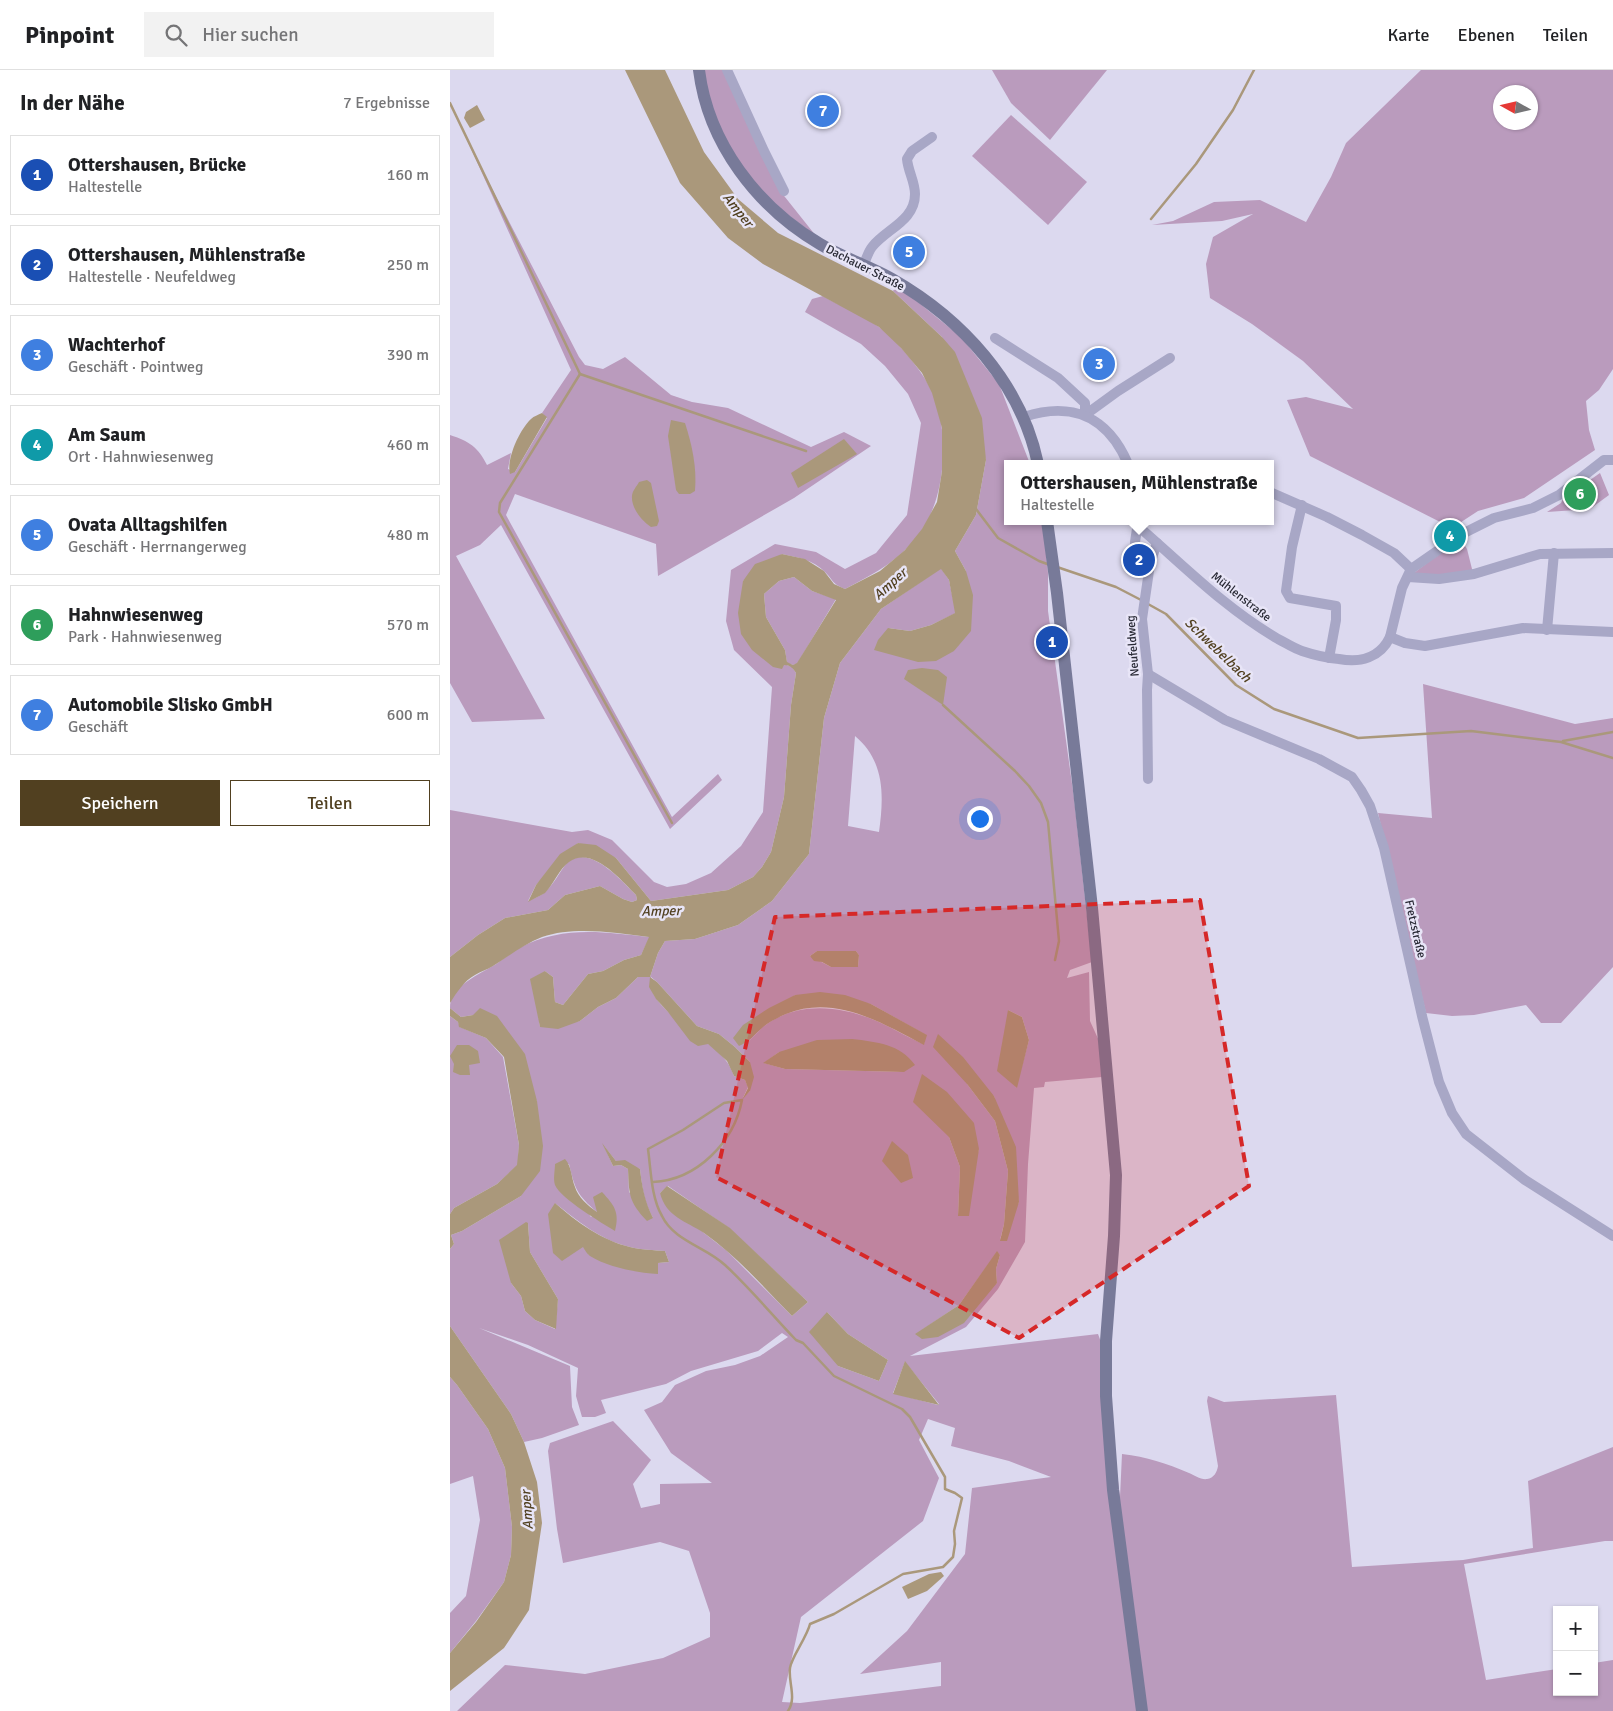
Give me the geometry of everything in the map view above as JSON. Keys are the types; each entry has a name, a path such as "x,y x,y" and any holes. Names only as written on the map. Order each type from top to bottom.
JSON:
{"main road":[{"name":"Dachauer Straße","path":"699,70 706,109 717,134 736,165 764,202 788,224 821,245 892,279 969,336 1002,379 1024,417 1037,460"},
{"path":"1048,525 1092,908 1116,1174 1114,1236 1106,1335 1106,1396 1113,1490 1142,1711"}],"street":[{"path":"727,70 784,190"},
{"path":"864,265 872,248 892,228 903,221 913,206 915,193 907,159 912,151 932,138"},
{"path":"995,338 1058,378 1085,403 1085,415"},
{"path":"1085,415 1170,358"},
{"path":"1024,417 1054,411 1070,411 1085,415 1107,431 1117,442 1126,460"},
{"path":"1613,460 1604,460 1559,495 1533,508 1494,518 1460,535 1410,573 1402,588 1390,638 1405,643 1425,646 1523,628 1613,632"},
{"path":"1274,494 1302,505 1394,553 1410,573 1439,579 1474,574 1540,554 1554,552 1613,553"},
{"path":"1302,505 1292,547 1286,591 1290,598 1336,606 1336,620 1329,658"},
{"path":"1138,525 1135,542 1137,554 1150,564"},
{"name":"Mühlenstraße","path":"1139,525 1157,543 1256,627 1300,650 1329,658 1357,661 1366,659 1386,647 1390,638"},
{"name":"Neufeldweg","path":"1148,779 1148,674 1142,619 1150,564 1157,543"},
{"path":"1547,630 1554,552"},
{"name":"Fretzstraße","path":"1148,674 1225,720 1319,759 1352,777 1370,806 1384,848 1422,1016 1440,1082 1452,1113 1466,1134 1525,1180 1613,1236"}],"highlighted area":[{"path":"1200,900 1249,1186 1019,1338 716,1177 775,917"}],"shaded area":[{"path":"703,70 724,70 781,192 816,236 768,200 740,163 721,132 711,107"},
{"path":"992,70 1107,70 1050,140 1011,103"},
{"path":"1421,70 1613,70 1613,369 1599,390 1586,401 1589,430 1595,450 1524,498 1478,511 1452,528 1310,456 1287,400 1306,397 1353,409 1303,361 1252,324 1210,298 1206,264 1213,237 1253,214 1222,221 1152,225 1173,221 1214,202 1260,200 1306,222 1331,177 1346,143"},
{"path":"1011,115 1087,182 1048,225 972,156"},
{"path":"468,142 579,357 585,365 603,369 625,357 671,395 692,402 728,408 811,447 844,432 871,446 794,498 658,576 656,544 515,494 506,515 672,817 718,774 722,780 670,829 501,525 480,545 456,556 545,719 472,722 450,683 450,435 472,446 487,465 511,453 508,469 515,472 547,418 542,413 571,370"},
{"path":"897,285 961,337 999,384 1028,460 1004,460 1004,525 1043,525 1048,573 1048,611 1074,798 1092,962 1070,970 1067,978 1089,972 1090,1021 1100,1043 1102,1077 1045,1082 1044,1087 1034,1088 1028,1164 1025,1242 998,1289 966,1327 910,1356 1098,1334 1101,1342 1120,1497 1122,1454 1172,1466 1202,1479 1207,1479 1215,1474 1218,1466 1207,1401 1208,1396 1224,1402 1336,1395 1352,1567 1463,1560 1533,1548 1528,1481 1613,1447 1613,1541 1464,1564 1486,1680 1553,1670 1553,1696 1598,1696 1598,1662 1613,1660 1613,1711 457,1711 505,1665 585,1674 663,1658 710,1637 710,1613 689,1551 660,1542 563,1563 548,1451 550,1443 613,1421 651,1460 633,1484 641,1508 660,1504 660,1484 712,1483 671,1453 644,1410 662,1402 675,1385 706,1371 735,1365 760,1356 788,1337 782,1333 758,1351 691,1371 666,1384 601,1400 606,1413 595,1417 582,1417 576,1396 578,1368 528,1345 479,1328 570,1366 572,1407 579,1425 524,1442 511,1414 450,1326 450,1249 454,1244 451,1235 462,1231 521,1196 537,1101 473,1015 461,1017 450,1008 454,994 465,983 495,965 515,950 551,936 567,933 599,932 650,937 641,955 624,960 603,971 588,974 563,1005 555,1002 553,977 545,971 537,1005 540,1027 580,1021 598,1007 616,998 638,977 650,977 658,953 665,941 695,939 738,925 772,901 809,854 824,718 840,663 881,609 941,568 949,580 956,613 931,625 910,631 888,628 954,651 966,571 955,551 976,515 986,460 942,337 893,291","holes":["855,736 872,756 877,768 882,792 879,832 848,826","817,951 856,951 859,955 858,967 831,967 810,956","651,977 697,1026 719,1034 750,1062 750,1091 743,1098 748,1087 745,1080 734,1076 728,1064 719,1053 667,1011 657,1000 651,989","795,995 871,1004 926,1035 924,1044 869,1018 854,1013 822,1008 791,1012 763,1027","1008,1010 1022,1017 1029,1040 1016,1088","779,1052 904,1072 785,1069 764,1063","967,1084 994,1096 1019,1202 1000,1240 1004,1224 1008,1171 995,1121","949,1137 979,1149 958,1216 960,1167","604,1146 616,1161 640,1169 647,1206 653,1218 629,1192 628,1169 621,1165 613,1166","555,1164 569,1164 578,1191 597,1212 591,1217","668,1186 729,1228 808,1302 792,1316 727,1251 660,1193","555,1203 599,1235 634,1248 665,1251 669,1262 658,1263 589,1255","528,1223 530,1252 558,1299 555,1329 535,1320 525,1311 521,1296 511,1283","997,1252 1000,1255 996,1269 997,1283 916,1334 959,1305","827,1312 848,1334 888,1360 879,1381 838,1366","905,1362 939,1404 938,1405 893,1393","928,1419 955,1428 951,1446 1009,1461 1051,1477 972,1488 965,1554 907,1631 860,1674 941,1662 941,1686 800,1703 782,1702 801,1617 923,1521 939,1478 919,1440"]},
{"path":"823,296 866,318 879,327 894,340 916,366 928,383 938,407 943,443 943,462 936,499 922,530 906,549 878,571 845,589 835,584 816,565 782,554 743,581 784,664 792,667 796,673 791,705 784,797 771,852 753,877 728,890 651,901 616,858 578,843 536,885 528,901 545,892 566,864 574,858 584,857 594,860 613,873 636,895 637,900 632,902 623,899 600,886 565,895 548,910 505,918 478,935 450,957 450,810 572,832 588,830 612,840 654,882 667,887 686,884 711,873 741,846 763,812 772,687 734,650 726,621 731,570 775,544 816,552 845,569 876,553 907,515 921,423 908,394 885,366 861,344 805,312 812,299"},
{"path":"1600,473 1609,495 1590,509 1547,512 1561,503 1563,499"},
{"path":"1460,538 1467,549 1473,573 1410,576"},
{"path":"794,577 812,591 836,599 797,664 793,665 787,663 785,650 766,617 764,594 779,581"},
{"path":"1423,684 1575,724 1613,718 1613,967 1561,1023 1541,1023 1526,1005 1474,1015 1452,1016 1426,1013 1378,813 1432,818"},
{"path":"450,1016 458,1022 460,1027 486,1038 503,1057 519,1145 518,1165 497,1184 454,1208 450,1214"},
{"path":"450,1377 488,1429 505,1468 512,1527 511,1555 504,1582 450,1653 450,1613 466,1596 480,1520 473,1476 450,1484"}],"water":[{"name":"Amper","path":"625,70 665,70 704,152 738,199 778,233 893,291 942,337 955,352 982,418 986,460 976,515 955,551 966,571 973,595 971,631 954,651 936,661 918,662 874,650 878,640 888,628 910,631 931,625 955,613 949,580 941,569 881,609 840,663 824,718 809,854 772,901 738,925 695,939 665,941 658,953 650,977 638,977 616,998 598,1007 580,1021 558,1029 540,1027 530,979 545,971 553,977 555,1002 563,1005 588,974 603,971 624,960 641,955 649,937 581,931 542,937 471,977 450,1003 450,957 478,935 505,918 548,910 565,895 600,886 623,899 632,902 637,900 636,895 606,866 587,858 578,858 565,865 545,893 528,902 536,885 560,854 578,843 596,845 616,858 651,901 728,890 753,877 771,852 784,797 791,705 796,673 788,666 784,665 782,669 773,667 752,650 741,634 738,613 743,581 755,564 782,554 805,559 824,571 834,584 845,589 880,571 905,550 922,529 937,502 942,471 942,428 932,393 922,373 901,348 879,327 763,264 728,238 680,183","holes":["794,577 812,591 836,600 797,663 793,665 787,662 785,650 766,617 764,594 779,581"]},
{"path":"477,105 485,120 470,128 464,118 466,112"},
{"path":"542,413 547,417 515,472 510,474 510,460 518,437 531,419"},
{"path":"671,420 685,423 690,440 695,465 695,491 690,494 679,494 676,490 668,436"},
{"path":"844,439 857,454 798,488 791,473"},
{"path":"647,480 651,483 659,521 657,526 651,527 638,514 632,501 633,492 639,482"},
{"path":"922,668 938,670 947,677 943,705 904,679 908,670"},
{"path":"817,951 856,951 859,955 858,967 831,967 822,962 814,961 810,956"},
{"path":"650,977 657,982 697,1026 719,1034 750,1062 754,1077 750,1091 742,1100 748,1088 745,1080 734,1076 727,1061 708,1044 698,1046 690,1041 656,999 649,987"},
{"path":"820,992 845,995 871,1004 927,1035 924,1045 875,1020 840,1009 822,1007 804,1009 783,1015 765,1025 749,1040 739,1046 733,1038 743,1025 769,1008 795,995"},
{"path":"450,1008 461,1017 473,1015 480,1008 497,1016 525,1054 537,1101 543,1146 540,1171 521,1196 462,1231 451,1235 454,1244 450,1249 450,1214 454,1208 497,1184 517,1165 519,1145 504,1057 486,1038 459,1027 458,1022 450,1016"},
{"path":"1008,1010 1022,1017 1029,1040 1017,1088 997,1071"},
{"path":"938,1034 963,1057 994,1096 1016,1147 1019,1202 1007,1241 1000,1241 1004,1224 1008,1171 995,1121 967,1084 933,1047"},
{"path":"852,1039 879,1043 895,1048 915,1065 904,1072 785,1069 763,1063 779,1052 817,1040"},
{"path":"457,1045 469,1045 478,1051 480,1063 469,1065 470,1075 460,1075 453,1072 454,1064 450,1056"},
{"path":"922,1074 947,1092 974,1123 979,1149 969,1216 958,1216 960,1167 949,1137 913,1102"},
{"path":"892,1141 908,1155 913,1178 901,1183 882,1161"},
{"path":"602,1143 616,1161 625,1160 640,1169 644,1194 653,1218 647,1221 637,1209 631,1198 628,1169 621,1165 613,1166"},
{"path":"565,1159 576,1191 587,1204 597,1212 593,1197 602,1192 613,1205 617,1219 615,1231 582,1210 559,1191 554,1183 555,1164"},
{"path":"667,1186 730,1228 808,1302 792,1316 728,1252 704,1233 678,1218 667,1208 660,1193"},
{"path":"555,1203 599,1235 630,1247 665,1251 669,1262 658,1263 658,1274 632,1271 597,1260 589,1255 583,1247 562,1261 553,1253 548,1214"},
{"path":"526,1222 528,1223 530,1252 558,1299 556,1329 535,1320 525,1311 521,1296 511,1283 499,1240"},
{"path":"997,1251 1000,1255 996,1269 997,1283 964,1323 938,1337 922,1339 915,1334 959,1305"},
{"path":"827,1312 848,1334 888,1360 879,1381 838,1366 809,1332"},
{"name":"Amper","path":"450,1326 511,1414 524,1442 537,1482 542,1523 529,1610 504,1648 450,1691 450,1653 476,1622 504,1582 511,1555 512,1527 505,1468 488,1429 450,1377"},
{"path":"905,1361 939,1405 893,1394"},
{"path":"941,1572 944,1576 927,1591 908,1599 902,1587 929,1574"}],"waterway":[{"path":"1151,219 1196,164 1233,110 1254,70"},
{"path":"450,103 580,374 500,503 499,512 672,823"},
{"path":"580,374 806,451"},
{"name":"Schwebelbach","path":"976,509 998,538 1039,561 1050,565"},
{"name":"Schwebelbach","path":"1057,567 1116,587 1143,601"},
{"name":"Schwebelbach","path":"1148,604 1166,614 1236,685 1274,709 1358,738 1471,731 1561,742 1613,758"},
{"path":"943,705 1015,771 1041,803 1048,822 1059,941 1055,960"},
{"path":"1563,741 1613,732"},
{"path":"653,1182 669,1180 684,1174 711,1156 731,1130 738,1116 742,1100 724,1103 683,1130 648,1149 651,1174 658,1209 667,1225 674,1232 725,1265 796,1340 803,1343 834,1376 902,1409 910,1417 945,1477 945,1489 962,1498 954,1531 953,1557 943,1567 903,1574 834,1614 810,1624 791,1664 792,1701 788,1711"}],"place":[{"name":"Automobile Slisko GmbH","path":"823,111"},
{"name":"Ovata Alltagshilfen","path":"909,252"},
{"name":"Wachterhof","path":"1099,364"},
{"name":"Hahnwiesenweg","path":"1580,494"},
{"name":"Am Saum","path":"1450,536"},
{"name":"Ottershausen, Mühlenstraße","path":"1139,560"},
{"name":"Ottershausen, Brücke","path":"1052,642"}]}
